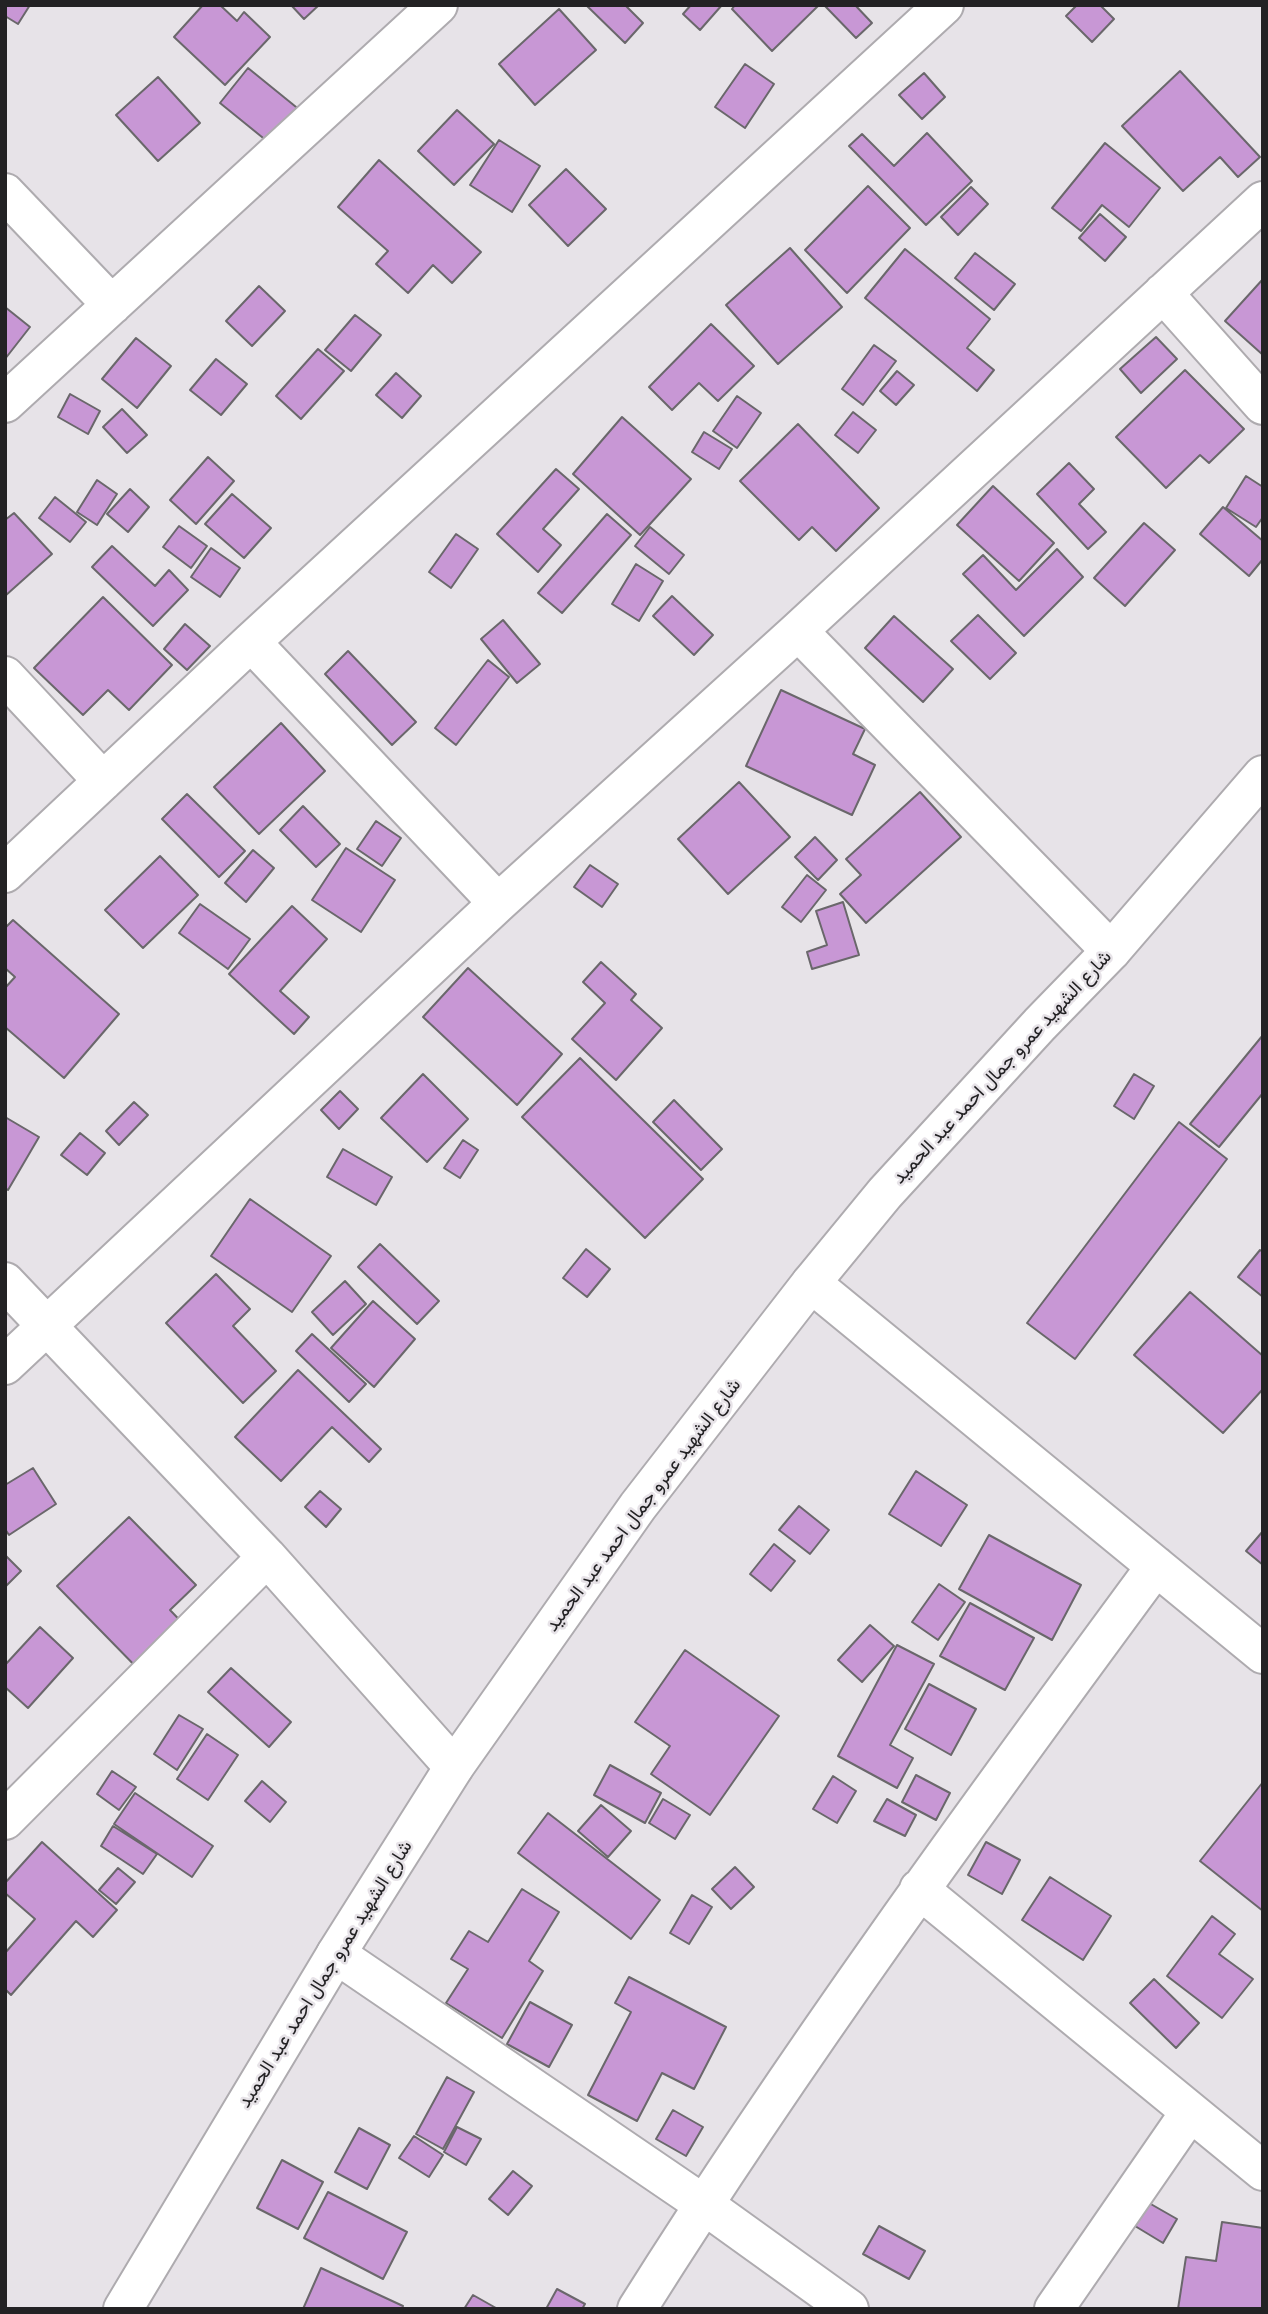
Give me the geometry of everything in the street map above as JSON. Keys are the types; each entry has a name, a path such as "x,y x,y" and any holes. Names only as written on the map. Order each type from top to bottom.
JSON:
{"street":[{"path":"5,403 438,5"},
{"path":"5,873 924,12"},
{"path":"5,193 112,306"},
{"path":"5,1366 498,903 798,631 1263,201"},
{"path":"1163,293 1263,405"},
{"path":"798,631 1111,951"},
{"path":"251,642 498,903"},
{"path":"5,676 103,781"},
{"name":"شارع الشهيد عمرو جمال احمد عبد الحميد","path":"123,2309 335,1954 454,1767 638,1506 811,1283 885,1193 1111,951 1263,775"},
{"path":"5,1282 267,1557 454,1767"},
{"path":"811,1283 1263,1654"},
{"path":"5,1820 267,1557"},
{"path":"637,2309 703,2204 919,1889 1156,1566"},
{"path":"919,1889 1263,2171"},
{"path":"335,1954 703,2204 849,2309"},
{"path":"1054,2309 1190,2112"}],"building":[{"path":"5,5 30,5 18,24 5,16"},
{"path":"203,5 220,5 237,21 244,12 270,37 225,85 174,37"},
{"path":"291,5 319,5 304,19"},
{"path":"586,5 625,5 643,23 625,43"},
{"path":"691,5 722,5 700,30 683,14"},
{"path":"735,5 819,5 772,51 732,9"},
{"path":"855,5 872,23 856,38 825,6"},
{"path":"1077,5 1100,5 1114,19 1092,42 1066,16"},
{"path":"559,9 596,50 535,105 499,64"},
{"path":"745,64 774,84 745,128 715,107"},
{"path":"248,68 301,111 273,146 220,103"},
{"path":"1180,71 1260,157 1238,177 1220,157 1183,191 1122,126"},
{"path":"924,73 945,97 922,119 899,95"},
{"path":"158,77 200,123 158,161 116,115"},
{"path":"457,110 494,144 454,185 418,151"},
{"path":"927,133 972,181 926,225 849,146 862,134 894,166"},
{"path":"499,140 540,166 512,212 470,185"},
{"path":"1105,143 1160,188 1129,227 1102,205 1081,231 1052,208"},
{"path":"379,160 481,252 452,283 433,265 408,293 376,264 388,251 338,207"},
{"path":"566,169 606,209 568,246 529,205"},
{"path":"868,186 910,228 847,293 805,250"},
{"path":"971,187 988,204 958,235 941,217"},
{"path":"1100,214 1126,237 1105,261 1079,238"},
{"path":"790,248 842,307 778,364 726,305"},
{"path":"905,249 990,319 967,348 994,370 977,391 865,298"},
{"path":"975,253 1015,284 994,310 955,278"},
{"path":"1263,279 1263,355 1225,321"},
{"path":"259,286 285,311 252,346 226,321"},
{"path":"5,307 30,327 5,359"},
{"path":"355,315 381,335 351,371 325,350"},
{"path":"711,324 754,366 718,401 699,383 672,410 649,387"},
{"path":"1156,337 1177,359 1141,393 1120,369"},
{"path":"136,338 171,366 137,408 102,379"},
{"path":"874,345 896,361 863,405 842,389"},
{"path":"318,349 344,371 301,419 276,396"},
{"path":"216,359 247,384 221,415 190,390"},
{"path":"1185,370 1244,429 1209,463 1200,455 1166,488 1116,437"},
{"path":"897,371 914,385 896,405 880,391"},
{"path":"396,373 421,396 402,418 376,395"},
{"path":"70,394 100,411 88,434 58,417"},
{"path":"737,396 761,413 737,448 713,431"},
{"path":"122,409 147,435 127,453 103,427"},
{"path":"853,412 876,430 858,453 835,435"},
{"path":"622,417 691,479 640,535 573,474"},
{"path":"798,424 879,508 836,551 812,527 799,540 740,481"},
{"path":"704,432 732,449 719,469 692,452"},
{"path":"208,457 234,481 196,524 170,500"},
{"path":"1069,463 1094,489 1079,504 1106,532 1088,549 1037,494"},
{"path":"556,469 579,489 543,529 561,545 538,572 497,534"},
{"path":"1246,476 1263,487 1263,517 1256,527 1226,508"},
{"path":"97,480 117,494 97,525 77,512"},
{"path":"993,486 1054,543 1019,581 957,525"},
{"path":"130,489 149,507 128,532 107,514"},
{"path":"232,494 271,528 244,558 205,524"},
{"path":"55,497 86,522 70,542 39,518"},
{"path":"1223,507 1263,541 1263,559 1249,576 1200,534"},
{"path":"14,513 52,554 5,596 5,520"},
{"path":"607,514 631,535 562,613 538,593"},
{"path":"1144,523 1175,550 1125,606 1094,578"},
{"path":"179,526 207,546 191,568 163,547"},
{"path":"650,527 684,555 669,574 635,546"},
{"path":"456,534 478,549 451,588 429,572"},
{"path":"112,546 155,586 169,570 188,590 153,626 92,567"},
{"path":"211,548 240,568 220,597 191,577"},
{"path":"1057,549 1083,577 1024,636 963,574 983,555 1016,590"},
{"path":"636,564 663,581 639,621 612,604"},
{"path":"672,596 713,635 694,655 653,616"},
{"path":"103,597 172,665 129,710 108,690 83,715 34,668"},
{"path":"978,615 1016,653 990,679 951,641"},
{"path":"894,616 953,669 923,702 865,648"},
{"path":"503,620 540,664 517,683 481,639"},
{"path":"185,624 210,646 187,670 164,649"},
{"path":"348,651 416,722 392,745 325,674"},
{"path":"488,660 509,677 456,745 435,728"},
{"path":"781,690 865,729 853,754 875,765 852,815 746,766"},
{"path":"281,723 325,771 259,834 214,787"},
{"path":"739,782 790,837 728,894 678,839"},
{"path":"920,792 961,837 866,923 840,894 861,875 846,859"},
{"path":"187,794 245,851 219,877 162,819"},
{"path":"303,806 340,844 316,867 280,830"},
{"path":"376,821 401,838 382,866 357,849"},
{"path":"815,837 837,860 818,880 795,857"},
{"path":"346,848 395,880 361,932 312,900"},
{"path":"253,850 274,868 246,902 225,883"},
{"path":"160,856 198,895 143,948 105,910"},
{"path":"590,865 618,884 602,907 574,887"},
{"path":"807,875 826,890 801,922 782,907"},
{"path":"843,902 859,955 812,969 807,952 827,945 816,911"},
{"path":"200,904 250,939 228,969 179,933"},
{"path":"292,906 327,939 280,991 309,1017 294,1034 229,974"},
{"path":"13,920 119,1014 64,1078 5,1027 5,988 15,977 5,968 5,928"},
{"path":"601,962 636,994 631,1000 662,1028 616,1080 572,1039 605,1003 583,982"},
{"path":"468,968 562,1054 517,1105 423,1017"},
{"path":"1263,1035 1263,1093 1219,1147 1190,1124"},
{"path":"580,1058 703,1179 645,1238 522,1117"},
{"path":"423,1074 468,1119 427,1162 381,1118"},
{"path":"1134,1074 1154,1086 1134,1119 1114,1106"},
{"path":"340,1091 358,1109 339,1129 321,1110"},
{"path":"674,1100 722,1149 701,1170 653,1122"},
{"path":"134,1102 148,1115 119,1145 106,1131"},
{"path":"5,1117 39,1137 8,1190 5,1188"},
{"path":"1179,1122 1227,1159 1075,1359 1027,1323"},
{"path":"80,1133 105,1153 87,1175 61,1155"},
{"path":"463,1140 478,1150 460,1178 444,1168"},
{"path":"343,1149 392,1177 376,1205 327,1177"},
{"path":"250,1199 331,1256 292,1312 211,1256"},
{"path":"380,1244 439,1301 417,1324 358,1267"},
{"path":"586,1249 610,1269 587,1297 563,1278"},
{"path":"1260,1250 1263,1252 1263,1297 1238,1277"},
{"path":"216,1274 250,1309 233,1326 276,1371 243,1403 166,1323"},
{"path":"345,1281 366,1304 333,1335 312,1312"},
{"path":"1190,1292 1263,1356 1263,1389 1223,1433 1134,1355"},
{"path":"373,1301 415,1339 374,1387 331,1348"},
{"path":"312,1334 366,1384 349,1402 296,1351"},
{"path":"298,1370 381,1449 369,1462 332,1427 281,1481 235,1437"},
{"path":"33,1468 56,1504 9,1535 5,1529 5,1485"},
{"path":"916,1471 967,1505 941,1546 889,1514"},
{"path":"320,1491 341,1509 326,1527 305,1507"},
{"path":"799,1506 829,1530 810,1554 779,1530"},
{"path":"129,1517 196,1585 170,1610 191,1632 145,1676 57,1586"},
{"path":"1263,1531 1263,1565 1246,1551"},
{"path":"989,1535 1081,1585 1052,1640 959,1589"},
{"path":"774,1544 795,1561 771,1591 750,1574"},
{"path":"5,1555 21,1571 5,1587"},
{"path":"939,1584 965,1602 938,1640 912,1622"},
{"path":"970,1603 1034,1638 1005,1690 940,1656"},
{"path":"870,1625 894,1646 862,1682 838,1660"},
{"path":"40,1627 73,1658 28,1708 5,1687 5,1665"},
{"path":"897,1645 934,1664 890,1745 913,1758 897,1788 838,1756"},
{"path":"685,1650 779,1716 710,1815 651,1774 670,1746 635,1722"},
{"path":"231,1668 291,1722 269,1747 208,1692"},
{"path":"929,1684 976,1709 951,1755 905,1729"},
{"path":"179,1715 203,1729 177,1770 154,1754"},
{"path":"207,1734 238,1755 208,1800 177,1779"},
{"path":"610,1765 661,1793 645,1823 594,1795"},
{"path":"112,1771 136,1787 119,1810 97,1794"},
{"path":"916,1775 950,1793 936,1820 902,1802"},
{"path":"833,1776 856,1791 837,1823 813,1809"},
{"path":"262,1781 286,1802 270,1822 245,1801"},
{"path":"1263,1782 1263,1911 1200,1861"},
{"path":"135,1793 213,1846 192,1877 114,1824"},
{"path":"663,1799 690,1815 675,1839 649,1823"},
{"path":"887,1799 916,1815 905,1836 874,1821"},
{"path":"601,1805 631,1831 608,1857 578,1831"},
{"path":"548,1813 660,1900 631,1939 518,1853"},
{"path":"113,1826 157,1854 143,1874 101,1846"},
{"path":"42,1842 117,1910 93,1937 76,1921 11,1995 5,1989 5,1953 35,1919 5,1893 5,1883"},
{"path":"986,1842 1020,1860 1002,1894 968,1875"},
{"path":"735,1867 754,1887 731,1909 712,1889"},
{"path":"118,1868 135,1882 116,1904 99,1890"},
{"path":"1050,1877 1111,1916 1083,1960 1022,1920"},
{"path":"522,1889 559,1912 529,1961 543,1971 502,2038 446,2003 468,1969 451,1959 469,1931 488,1942"},
{"path":"692,1895 712,1907 689,1944 670,1933"},
{"path":"1212,1916 1235,1934 1219,1954 1253,1979 1222,2018 1167,1976"},
{"path":"629,1977 726,2027 694,2089 662,2073 637,2121 588,2095 631,2012 615,2003"},
{"path":"1154,1979 1199,2023 1176,2048 1130,2003"},
{"path":"530,2002 572,2025 549,2067 507,2044"},
{"path":"447,2077 474,2092 443,2149 416,2134"},
{"path":"673,2110 703,2127 686,2156 656,2139"},
{"path":"457,2127 481,2139 466,2165 444,2152"},
{"path":"359,2128 390,2145 367,2189 335,2172"},
{"path":"414,2136 443,2155 429,2177 399,2158"},
{"path":"282,2160 323,2182 298,2229 257,2208"},
{"path":"513,2171 532,2186 508,2215 489,2199"},
{"path":"328,2192 407,2232 383,2279 304,2238"},
{"path":"1149,2203 1177,2219 1163,2243 1135,2226"},
{"path":"1222,2222 1263,2228 1263,2309 1178,2309 1186,2257 1216,2261"},
{"path":"879,2226 925,2251 909,2279 863,2254"},
{"path":"321,2268 403,2306 402,2309 303,2309"},
{"path":"557,2289 585,2304 582,2309 546,2309"},
{"path":"473,2295 496,2308 464,2309"}]}
